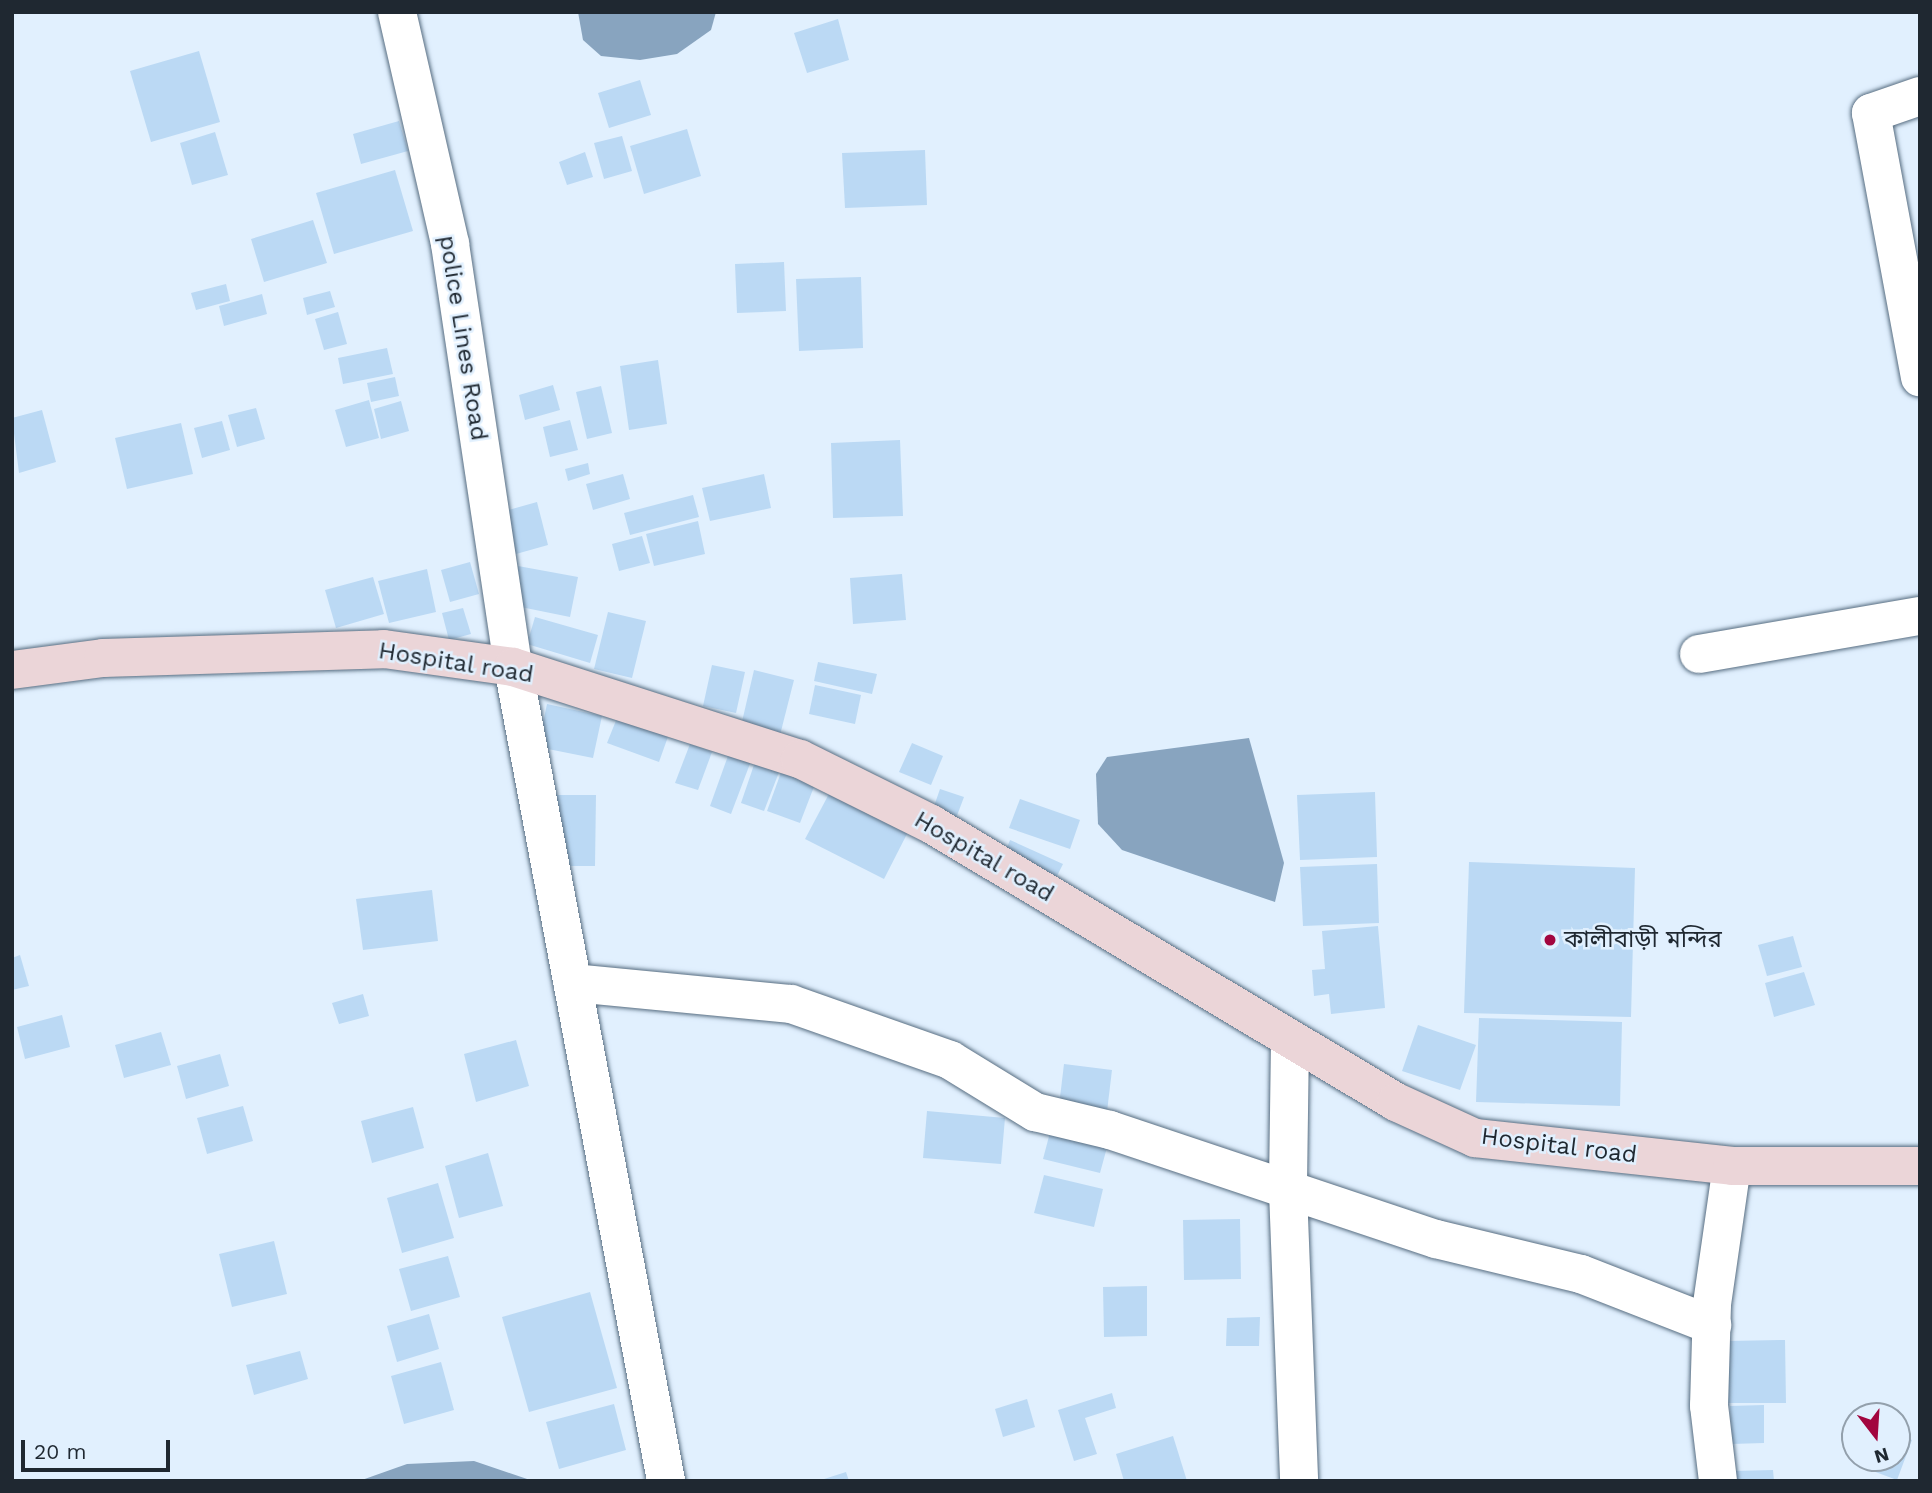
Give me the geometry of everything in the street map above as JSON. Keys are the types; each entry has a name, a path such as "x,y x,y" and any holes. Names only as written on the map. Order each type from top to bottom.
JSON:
{"street":[{"name":"police Lines Road","path":"397,12 450,244 513,667 666,1481"},
{"path":"1920,96 1871,113 1882,198 1920,378"},
{"path":"1699,654 1920,616"},
{"name":"Hospital road","path":"12,670 103,658 384,649 513,667 800,759 931,824 1290,1041 1396,1102 1475,1138 1729,1178 1920,1166"},
{"path":"572,983 791,1004 950,1060 1035,1112 1110,1130 1436,1239 1580,1274 1712,1315"},
{"path":"1290,1041 1288,1191 1299,1481"},
{"path":"1718,1481 1709,1405 1712,1315 1729,1178"}],"water":[{"path":"578,12 716,12 711,30 677,54 640,60 601,56 583,40"},
{"path":"1249,738 1284,863 1275,902 1122,850 1098,824 1096,774 1107,757"},
{"path":"474,1461 533,1481 359,1481 407,1464"}],"building":[{"path":"838,19 849,60 807,73 794,33"},
{"path":"199,51 220,122 151,142 130,71"},
{"path":"640,80 651,115 609,128 598,93"},
{"path":"399,121 408,151 361,164 353,134"},
{"path":"687,129 701,176 644,194 630,146"},
{"path":"215,132 228,175 192,185 180,143"},
{"path":"622,136 632,171 604,179 594,143"},
{"path":"925,150 927,205 845,208 842,153"},
{"path":"585,152 593,177 567,185 559,162"},
{"path":"395,170 413,231 334,254 316,193"},
{"path":"313,220 327,263 264,282 251,239"},
{"path":"784,262 786,311 737,313 735,264"},
{"path":"861,277 863,348 799,351 796,279"},
{"path":"226,284 230,301 196,310 191,293"},
{"path":"330,291 335,307 307,315 303,298"},
{"path":"262,294 267,314 224,326 219,306"},
{"path":"338,312 347,344 324,350 315,319"},
{"path":"387,348 393,374 343,384 338,358"},
{"path":"658,360 667,424 629,430 620,366"},
{"path":"395,377 399,396 371,402 367,383"},
{"path":"553,385 560,410 525,420 519,395"},
{"path":"601,386 612,433 587,439 576,392"},
{"path":"369,400 379,438 346,447 335,410"},
{"path":"401,401 409,431 381,439 374,409"},
{"path":"256,408 265,439 237,447 228,415"},
{"path":"42,410 56,462 19,473 12,418"},
{"path":"570,420 578,450 550,457 543,427"},
{"path":"222,421 230,450 202,458 194,428"},
{"path":"181,423 193,474 127,489 115,438"},
{"path":"900,440 903,516 833,518 831,443"},
{"path":"588,463 590,474 568,481 565,469"},
{"path":"623,474 630,499 593,510 586,484"},
{"path":"764,474 771,508 710,521 702,488"},
{"path":"693,495 699,517 630,535 624,513"},
{"path":"537,502 548,545 516,554 505,511"},
{"path":"698,521 705,554 654,566 646,534"},
{"path":"642,536 650,563 619,571 612,544"},
{"path":"470,562 479,594 450,602 441,570"},
{"path":"518,566 578,577 570,617 511,605"},
{"path":"427,569 436,612 389,623 378,581"},
{"path":"902,574 906,620 853,624 850,578"},
{"path":"373,577 384,614 336,628 325,590"},
{"path":"463,608 471,634 449,640 442,613"},
{"path":"608,612 646,621 632,678 594,669"},
{"path":"535,617 598,635 590,663 527,644"},
{"path":"818,662 877,674 872,694 814,681"},
{"path":"712,665 745,672 736,713 703,706"},
{"path":"754,670 794,680 780,735 741,726"},
{"path":"815,685 861,695 855,724 809,714"},
{"path":"547,704 602,716 593,758 538,747"},
{"path":"619,713 670,731 659,762 607,743"},
{"path":"912,743 943,756 931,785 899,772"},
{"path":"690,744 712,752 698,790 675,783"},
{"path":"729,753 751,761 731,814 710,806"},
{"path":"756,759 781,767 764,811 741,803"},
{"path":"783,767 817,779 800,823 767,811"},
{"path":"940,789 964,797 955,821 932,812"},
{"path":"830,792 908,832 884,879 805,839"},
{"path":"1375,792 1377,857 1300,860 1297,795"},
{"path":"556,795 596,795 595,866 555,866"},
{"path":"1020,799 1080,820 1070,849 1009,828"},
{"path":"1010,840 1063,864 1056,878 1004,855"},
{"name":"কালীবাড়ী মন্দির","path":"1469,862 1635,868 1631,1017 1464,1013"},
{"path":"1377,864 1379,923 1303,926 1300,867"},
{"path":"432,890 438,941 363,950 356,899"},
{"path":"1378,926 1385,1008 1331,1014 1329,994 1314,996 1312,970 1325,969 1322,931"},
{"path":"1793,936 1802,967 1767,976 1758,945"},
{"path":"20,955 29,986 12,990 12,958"},
{"path":"1804,972 1815,1005 1774,1017 1765,983"},
{"path":"363,994 369,1016 339,1024 332,1003"},
{"path":"62,1015 70,1047 25,1059 17,1027"},
{"path":"1479,1018 1622,1022 1620,1106 1476,1102"},
{"path":"1418,1025 1476,1045 1460,1090 1402,1071"},
{"path":"161,1032 171,1065 124,1078 115,1045"},
{"path":"516,1040 529,1086 476,1102 464,1054"},
{"path":"220,1054 229,1086 186,1099 177,1066"},
{"path":"1064,1064 1112,1070 1106,1120 1058,1114"},
{"path":"243,1106 253,1141 207,1154 197,1118"},
{"path":"413,1107 424,1148 372,1163 361,1121"},
{"path":"927,1111 1005,1118 1001,1164 923,1158"},
{"path":"1052,1125 1109,1140 1100,1173 1043,1159"},
{"path":"488,1153 503,1206 459,1218 445,1166"},
{"path":"1044,1175 1103,1189 1094,1227 1034,1213"},
{"path":"438,1183 454,1238 402,1253 387,1198"},
{"path":"1240,1219 1241,1279 1184,1280 1183,1220"},
{"path":"274,1241 287,1294 232,1307 219,1254"},
{"path":"448,1256 460,1297 411,1311 399,1269"},
{"path":"1147,1286 1147,1336 1104,1337 1103,1287"},
{"path":"590,1292 617,1388 529,1412 502,1317"},
{"path":"429,1314 439,1349 397,1362 387,1326"},
{"path":"1260,1317 1259,1346 1226,1346 1227,1318"},
{"path":"1785,1340 1786,1403 1728,1403 1728,1341"},
{"path":"300,1351 308,1379 254,1395 246,1365"},
{"path":"441,1362 454,1410 404,1424 391,1376"},
{"path":"1112,1393 1116,1408 1085,1418 1097,1454 1074,1461 1058,1410"},
{"path":"1027,1399 1035,1427 1003,1437 995,1409"},
{"path":"614,1404 626,1450 559,1469 546,1422"},
{"path":"1764,1405 1764,1443 1731,1444 1730,1406"},
{"path":"1173,1436 1187,1481 1124,1481 1116,1454"},
{"path":"1773,1470 1774,1481 1732,1481 1732,1471"},
{"path":"846,1472 849,1481 821,1481 821,1480"},
{"path":"1876,1472 1900,1472 1897,1480"}],"place":[{"name":"কালীবাড়ী মন্দির","path":"1550,940"}]}
